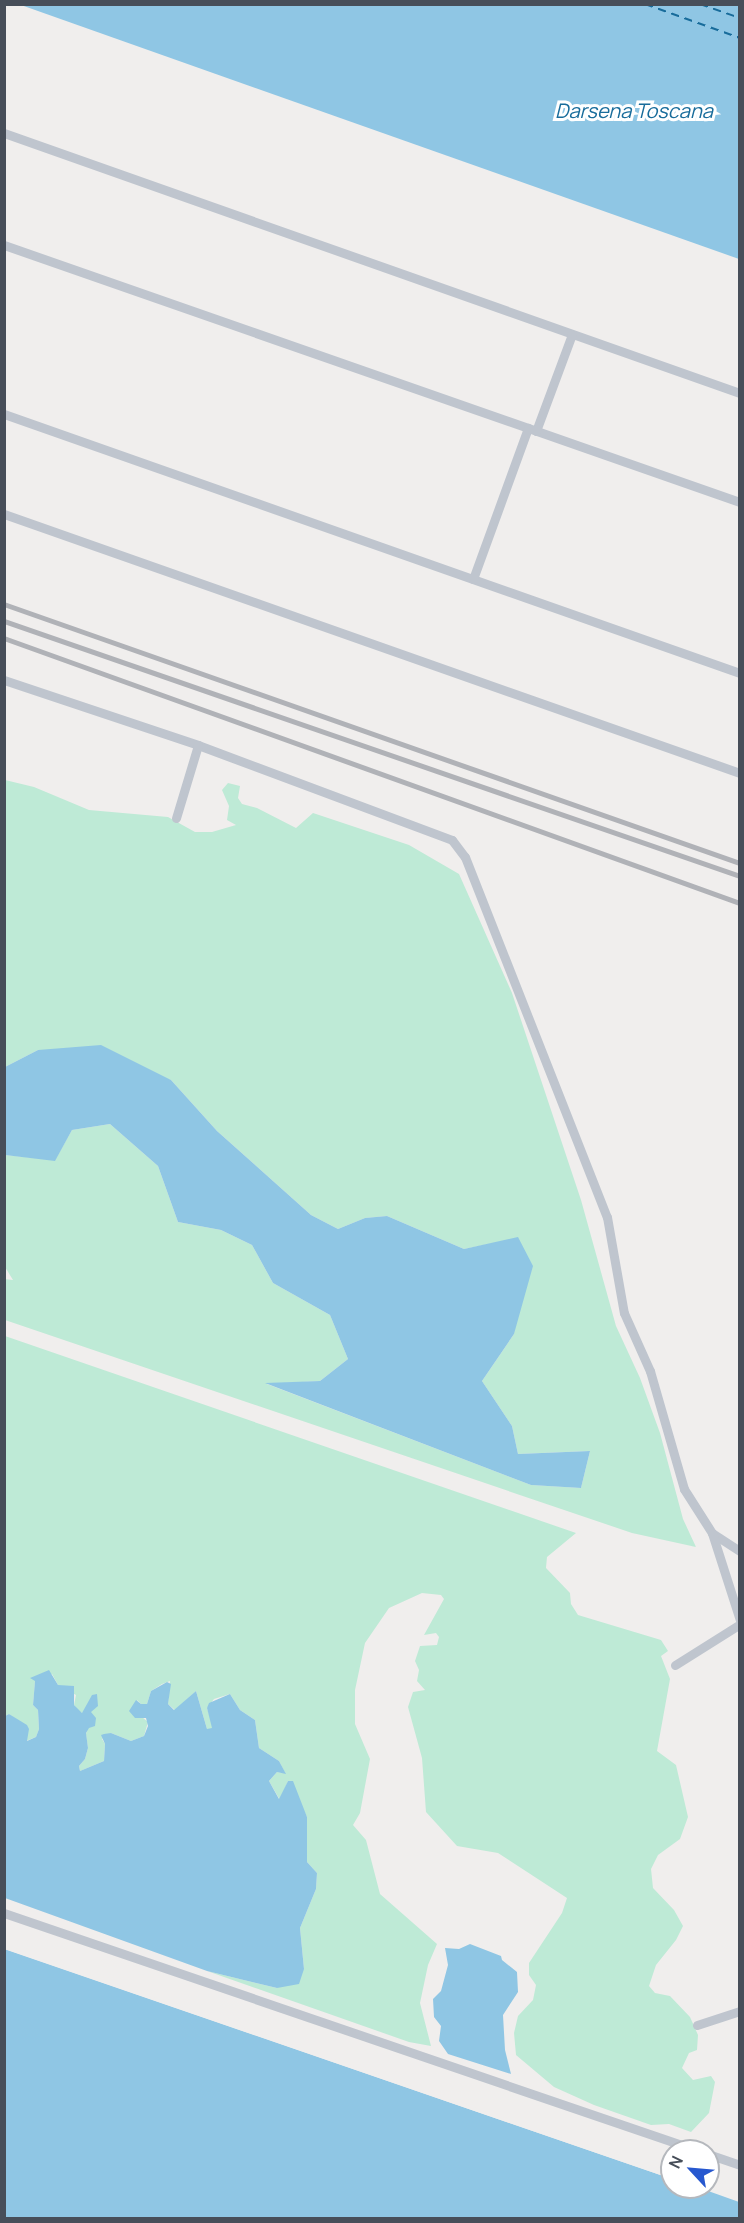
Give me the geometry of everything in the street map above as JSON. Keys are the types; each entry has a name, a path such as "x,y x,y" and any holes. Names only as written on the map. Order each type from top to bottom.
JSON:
{"lane":[{"path":"4,133 740,393"},
{"path":"4,245 740,502"},
{"path":"473,579 572,334"},
{"path":"4,414 740,673"},
{"path":"4,514 740,773"},
{"path":"4,680 198,745 452,840 465,857 607,1217 624,1313 650,1371 684,1489 712,1533 740,1620"},
{"path":"176,818 198,745"},
{"path":"712,1533 740,1551"},
{"path":"675,1665 740,1624"},
{"path":"4,1913 664,2139"},
{"path":"697,2025 740,2012"},
{"path":"720,2158 740,2165"}],"green space":[{"path":"5,780 34,787 89,810 168,817 195,832 212,832 236,825 227,820 229,806 222,790 228,783 240,786 238,798 242,804 257,808 296,828 313,813 409,845 459,874 512,993 581,1200 616,1326 640,1378 660,1433 683,1519 696,1547 632,1533 5,1320 4,1279 13,1280 5,1267 5,1155 55,1160 72,1130 110,1124 158,1166 178,1222 221,1230 252,1245 273,1283 330,1315 348,1359 320,1381 267,1384 531,1485 581,1488 590,1451 518,1454 512,1426 482,1381 514,1334 518,1238 464,1249 387,1216 365,1218 338,1229 311,1215 217,1131 171,1080 38,1050 5,1067"},
{"path":"5,1336 576,1533 547,1557 546,1568 570,1593 571,1604 578,1615 661,1640 668,1651 661,1656 670,1679 657,1751 676,1765 688,1817 680,1839 658,1855 651,1869 653,1888 674,1910 683,1926 676,1940 656,1965 649,1986 655,1993 670,1996 690,2017 698,2035 697,2050 689,2053 682,2068 693,2080 711,2076 715,2082 709,2113 691,2132 669,2124 651,2125 594,2105 554,2087 516,2055 514,2033 518,2016 533,2000 536,1985 529,1975 529,1963 562,1913 567,1898 498,1853 457,1846 426,1812 422,1758 408,1707 413,1692 425,1690 417,1681 419,1670 415,1661 420,1646 437,1645 439,1637 436,1633 424,1635 444,1599 441,1595 422,1593 389,1608 365,1643 355,1690 355,1724 370,1759 360,1813 353,1825 366,1840 380,1894 437,1944 428,1965 420,2003 431,2046 409,2042 207,1971 277,1988 304,1969 300,1928 316,1889 317,1873 307,1862 307,1817 288,1781 280,1800 269,1781 277,1772 285,1773 279,1761 259,1748 255,1720 240,1710 230,1694 214,1699 207,1708 212,1729 207,1729 196,1691 175,1710 168,1704 170,1681 162,1684 151,1691 147,1704 141,1704 137,1700 142,1717 148,1722 144,1736 131,1741 111,1733 102,1739 105,1744 104,1761 80,1771 79,1766 85,1759 88,1748 86,1734 91,1712 88,1703 86,1711 82,1713 78,1710 74,1705 76,1695 58,1685 52,1674 35,1681 33,1705 38,1710 39,1729 36,1737 26,1741 21,1723 9,1714 5,1716"}],"water":[{"name":"Darsena Toscana","path":"21,5 739,5 739,259"},
{"path":"101,1045 171,1080 217,1131 311,1215 338,1229 365,1218 387,1216 464,1249 518,1237 533,1266 514,1334 482,1381 512,1426 518,1454 590,1451 581,1488 531,1485 265,1383 320,1381 348,1359 330,1315 273,1283 252,1245 221,1230 178,1222 158,1166 110,1124 72,1130 55,1161 5,1155 5,1067 38,1050"},
{"path":"49,1670 58,1685 74,1686 74,1705 82,1713 92,1695 97,1694 98,1706 91,1712 96,1718 95,1726 89,1728 86,1733 88,1748 85,1759 79,1766 80,1771 104,1761 105,1744 101,1735 111,1733 131,1741 144,1736 148,1726 146,1718 135,1718 129,1711 136,1700 141,1704 147,1704 151,1691 167,1682 171,1684 168,1704 174,1710 196,1691 207,1729 212,1728 207,1708 209,1703 230,1694 240,1710 255,1720 259,1748 279,1761 286,1774 277,1772 269,1781 279,1799 288,1781 293,1781 307,1817 307,1862 317,1873 316,1889 300,1928 304,1969 299,1984 277,1988 207,1971 5,1898 5,1716 9,1714 27,1725 29,1729 27,1741 36,1737 39,1729 38,1710 33,1705 35,1681 30,1678"},
{"path":"470,1944 501,1956 502,1960 517,1972 518,1992 503,2015 505,2050 511,2074 448,2054 439,2041 441,2026 434,2017 433,1999 441,1991 448,1965 445,1948 459,1949"},
{"path":"4,1949 660,2175 660,2199 720,2199 720,2195 739,2202 739,2218 5,2218"}],"pier":[{"path":"4,1946 660,2171 660,2175 5,1949"}],"ferry route":[{"path":"645,4 740,38"},
{"path":"700,4 740,18"}],"railway":[{"path":"4,604 740,863"},
{"path":"4,621 740,876"},
{"path":"4,638 740,903"}]}
